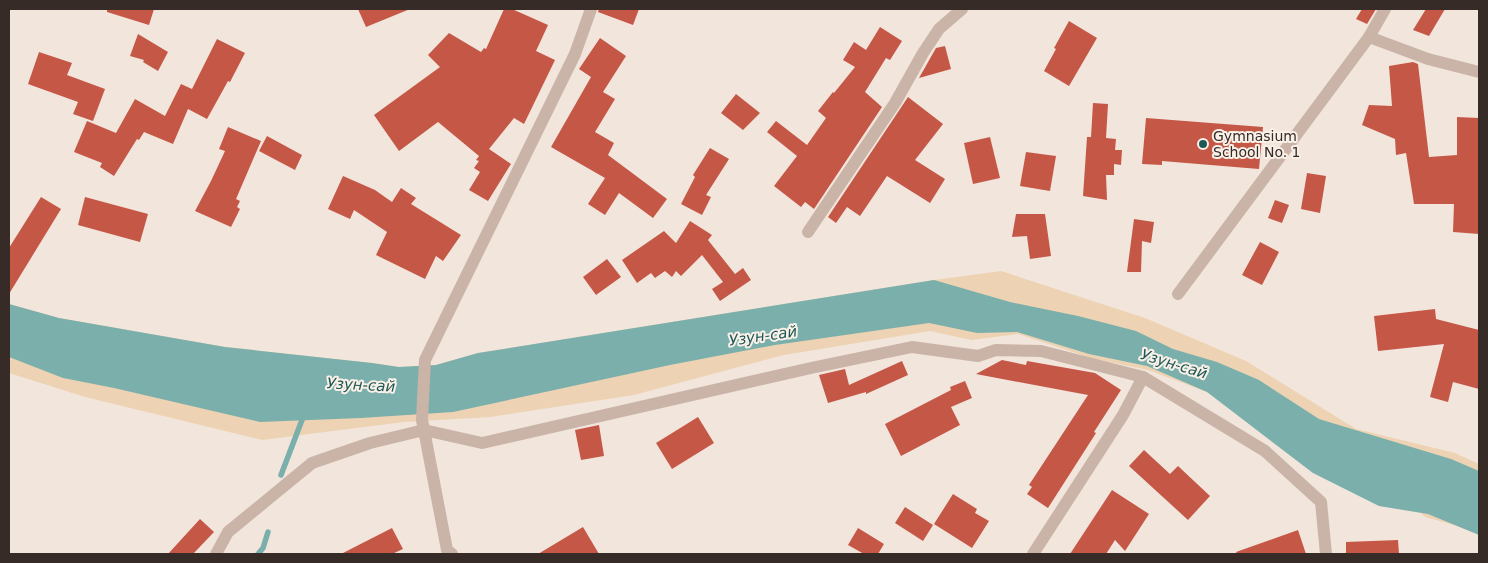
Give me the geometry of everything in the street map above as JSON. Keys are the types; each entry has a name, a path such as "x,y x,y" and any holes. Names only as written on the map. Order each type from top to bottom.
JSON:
{"street":[{"path":"452,554 447,550 423,425 425,360 575,54 591,9"},
{"path":"808,232 894,103 939,29 962,9"},
{"path":"1178,294 1369,36 1385,9"},
{"path":"1369,36 1428,59 1479,72"},
{"path":"216,554 228,532 312,463 423,425 482,442 912,347 978,356 996,350 1041,351 1143,377 1265,452 1321,502 1326,554"},
{"path":"1033,554 1123,415 1143,377"}],"sand":[{"path":"1001,271 1145,318 1246,361 1356,429 1455,453 1479,464 1479,532 1425,517 1371,461 1207,392 1148,370 1094,359 1018,334 971,340 930,331 784,355 634,395 490,417 404,422 262,440 85,397 9,373 9,304 59,318 225,347 399,367 436,365 478,353"}],"water":[{"name":"Узун-сай","path":"934,280 1010,302 1078,316 1136,331 1173,349 1217,362 1259,380 1319,419 1451,459 1479,471 1479,535 1428,514 1379,506 1313,473 1207,392 1147,366 1089,354 1017,332 977,333 929,323 775,345 670,365 453,412 260,422 63,378 9,357 9,304 59,318 225,347 399,367 436,365 478,353"}],"building":[{"path":"107,9 154,9 149,25 107,12"},
{"path":"358,9 410,9 366,27"},
{"path":"504,9 512,9 548,25 536,51 555,60 524,124 514,118 489,149 511,164 488,201 469,190 480,172 474,168 479,161 476,160 479,156 438,122 399,151 374,115 440,67 428,55 449,33 481,52 484,48 486,49"},
{"path":"599,9 639,9 633,25 598,12"},
{"path":"1362,9 1376,9 1367,24 1356,19"},
{"path":"1426,9 1445,9 1429,36 1413,30"},
{"path":"1069,21 1097,38 1069,86 1044,71"},
{"path":"880,27 902,41 890,60 886,58 865,92 882,107 814,209 805,202 801,207 774,186 797,156 767,132 776,121 807,145 826,118 818,111 855,67 843,60 854,42 866,50"},
{"path":"138,34 168,52 158,71 143,62 144,60 130,56"},
{"path":"600,38 626,56 603,92 615,99 595,132 614,143 608,155 667,199 653,218 619,193 605,215 588,204 605,178 551,147 591,77 579,69"},
{"path":"217,39 245,53 207,119 188,109 173,144 144,132 139,140 137,139 114,176 100,167 102,163 74,152 87,121 116,133 135,99 165,116 181,84 192,89"},
{"path":"945,46 951,69 919,78 936,48"},
{"path":"39,52 72,63 67,75 105,89 93,121 73,114 78,102 28,84"},
{"path":"1413,62 1418,64 1429,157 1457,155 1457,117 1479,118 1479,234 1453,232 1454,204 1414,204 1406,153 1396,155 1395,139 1362,125 1369,105 1392,106 1389,66"},
{"path":"736,94 760,113 743,130 721,113"},
{"path":"908,97 943,124 915,160 945,179 930,203 887,176 860,216 847,207 836,223 828,217"},
{"path":"1093,103 1108,104 1106,138 1116,139 1115,150 1122,150 1121,165 1114,164 1114,175 1106,175 1107,200 1083,196 1087,137 1091,137"},
{"name":"Gymnasium School No. 1","path":"1146,118 1263,127 1259,169 1162,161 1162,165 1142,164"},
{"path":"228,127 261,141 236,199 240,201 237,207 240,209 231,227 195,211 225,151 219,149"},
{"path":"267,136 302,155 295,170 259,151"},
{"path":"990,137 1000,178 973,184 964,143"},
{"path":"710,148 729,159 706,195 711,197 702,215 681,204 695,177 693,175"},
{"path":"1026,152 1056,156 1050,191 1020,186"},
{"path":"1307,173 1326,176 1320,213 1301,209"},
{"path":"343,176 375,190 392,202 401,188 416,198 411,204 461,235 443,261 436,256 425,279 376,255 387,232 354,210 350,219 328,209"},
{"path":"41,197 61,209 9,294 9,248"},
{"path":"85,197 148,214 140,242 78,225"},
{"path":"1275,200 1289,205 1282,223 1268,218"},
{"path":"1016,214 1045,214 1051,256 1030,259 1027,236 1012,237"},
{"path":"1134,219 1154,222 1151,243 1142,241 1141,272 1127,272"},
{"path":"690,221 712,235 708,240 735,274 743,268 751,280 720,301 712,289 723,282 702,255 681,276 676,271 672,277 665,271 655,278 651,273 637,283 622,260 664,231 676,243"},
{"path":"1260,242 1279,252 1262,285 1242,275"},
{"path":"607,259 621,277 596,295 583,277"},
{"path":"1435,309 1436,319 1479,330 1479,389 1453,382 1448,402 1430,397 1444,344 1378,351 1374,316"},
{"path":"1002,360 1026,365 1027,361 1095,373 1121,390 1048,508 1027,494 1032,487 1029,485 1088,395 976,374"},
{"path":"902,361 908,375 866,394 866,392 828,403 819,375 845,369 849,385"},
{"path":"965,381 972,398 951,407 960,425 901,456 885,424 951,390 950,387"},
{"path":"698,417 714,443 672,469 656,443"},
{"path":"599,425 604,456 581,460 575,430"},
{"path":"1144,450 1170,474 1178,466 1210,496 1188,520 1129,466"},
{"path":"1112,490 1149,514 1125,551 1115,540 1106,554 1070,554"},
{"path":"953,494 977,509 975,513 989,521 972,548 934,524"},
{"path":"905,507 933,525 923,541 895,523"},
{"path":"200,519 214,532 193,554 168,554"},
{"path":"583,527 599,554 538,554"},
{"path":"392,528 403,549 392,554 341,554"},
{"path":"858,528 884,544 878,554 864,554 848,545"},
{"path":"1298,530 1306,554 1237,554 1236,552"},
{"path":"1398,540 1399,554 1346,554 1346,542"}],"waterway":[{"path":"281,475 303,413"},
{"path":"258,554 263,548 268,532"}],"place":[{"name":"Gymnasium School No. 1","path":"1203,144"}]}
